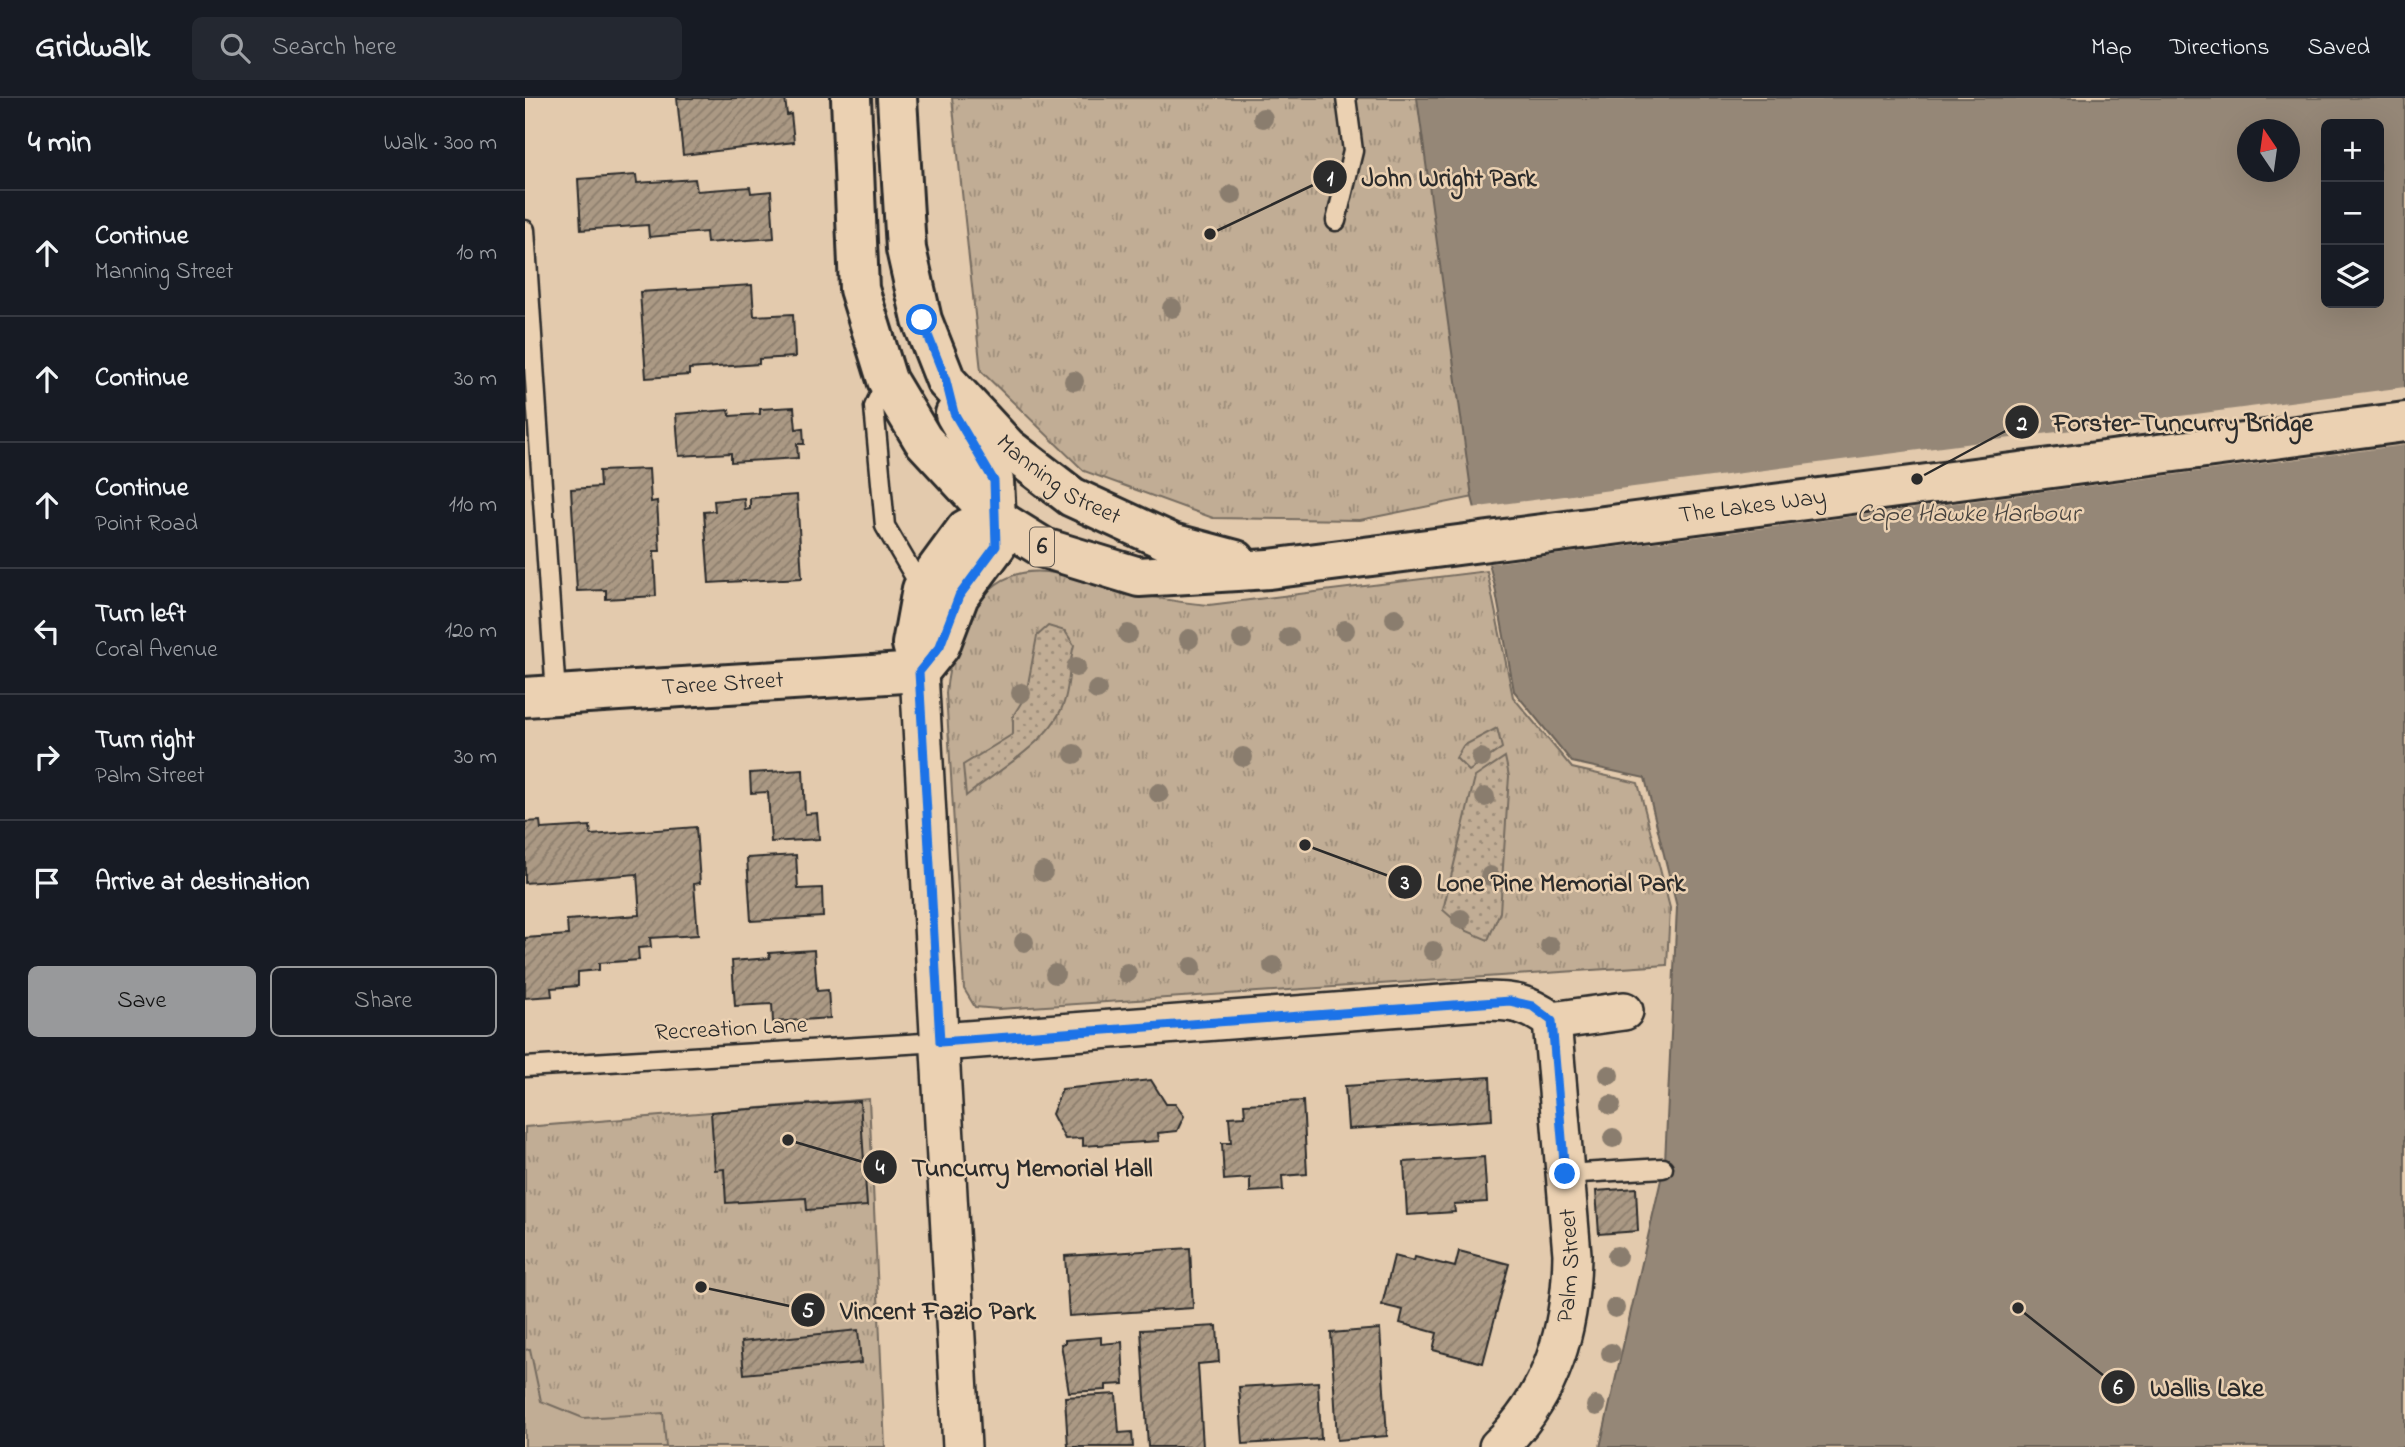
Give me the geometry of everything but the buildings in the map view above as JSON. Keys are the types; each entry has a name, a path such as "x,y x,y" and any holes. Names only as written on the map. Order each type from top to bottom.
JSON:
{"main road":[{"name":"Manning Street","path":"851,98 859,289 887,380 923,440 994,517 1044,548 1139,577 1269,569 1435,548"},
{"name":"Manning Street","path":"897,98 907,249 922,320 946,381 1007,447 1072,497 1172,543 1269,569"},
{"path":"919,672 940,646 959,596 996,546 994,481 954,413 946,381"},
{"name":"The Lakes Way","path":"1435,548 2405,422"},
{"path":"919,672 912,644 922,589 966,529 994,517 1033,520 1137,548 1172,543"},
{"name":"Taree Street","path":"541,696 919,672"}],"street":[{"path":"919,672 962,1447"},
{"path":"940,1042 1481,1001 1510,1001 1532,1006 1552,1021 1624,1011"},
{"name":"Palm Street","path":"1498,1447 1517,1429 1540,1394 1557,1359 1566,1327 1571,1254 1552,1021"}],"lane":[{"path":"1336,221 1353,151 1346,98"},
{"path":"525,230 541,696"},
{"path":"887,380 874,407 884,526 922,589"},
{"name":"Recreation Lane","path":"525,1067 940,1042"},
{"path":"1565,1174 1663,1168"}],"green space":[{"path":"952,98 1434,98 1489,494 1360,520 1213,518 1084,471 981,371"},
{"path":"1487,571 1513,697 1572,768 1638,783 1670,908 1667,965 999,1009 975,1007 964,989 946,693 954,650 962,629 986,593 1003,580 1023,573 1046,572 1151,597 1209,605"},
{"path":"1048,626 1065,631 1074,645 1067,692 1059,714 1037,741 966,796 963,765 1013,734 1013,716 1026,695 1037,636"},
{"path":"1497,728 1502,748 1469,771 1456,758 1463,746"},
{"path":"1505,757 1509,776 1500,912 1488,940 1467,931 1443,910 1475,777"},
{"path":"869,1099 885,1447 525,1447 525,1127"},
{"path":"530,1349 541,1401 583,1418 663,1413 666,1447 525,1447 525,1350"}],"water":[{"name":"Cape Hawke Harbour","path":"1417,98 2405,98 2405,1447 1600,1447 1665,1162 1677,907 1645,778 1572,762 1514,691 1495,587 1472,497"}],"pier":[{"path":"2405,387 2405,445 1486,564 1471,508"}],"place":[{"name":"John Wright Park","path":"1210,234"},
{"name":"Forster-Tuncurry Bridge","path":"1917,479"},
{"name":"Lone Pine Memorial Park","path":"1305,845"},
{"name":"Tuncurry Memorial Hall","path":"788,1140"},
{"name":"Vincent Fazio Park","path":"701,1287"},
{"name":"Wallis Lake","path":"2018,1308"}],"route":[{"path":"922,320 946,381 954,413 994,481 996,546 959,596 940,646 919,672 940,1042 1510,1001 1532,1006 1552,1021 1565,1174"}]}
